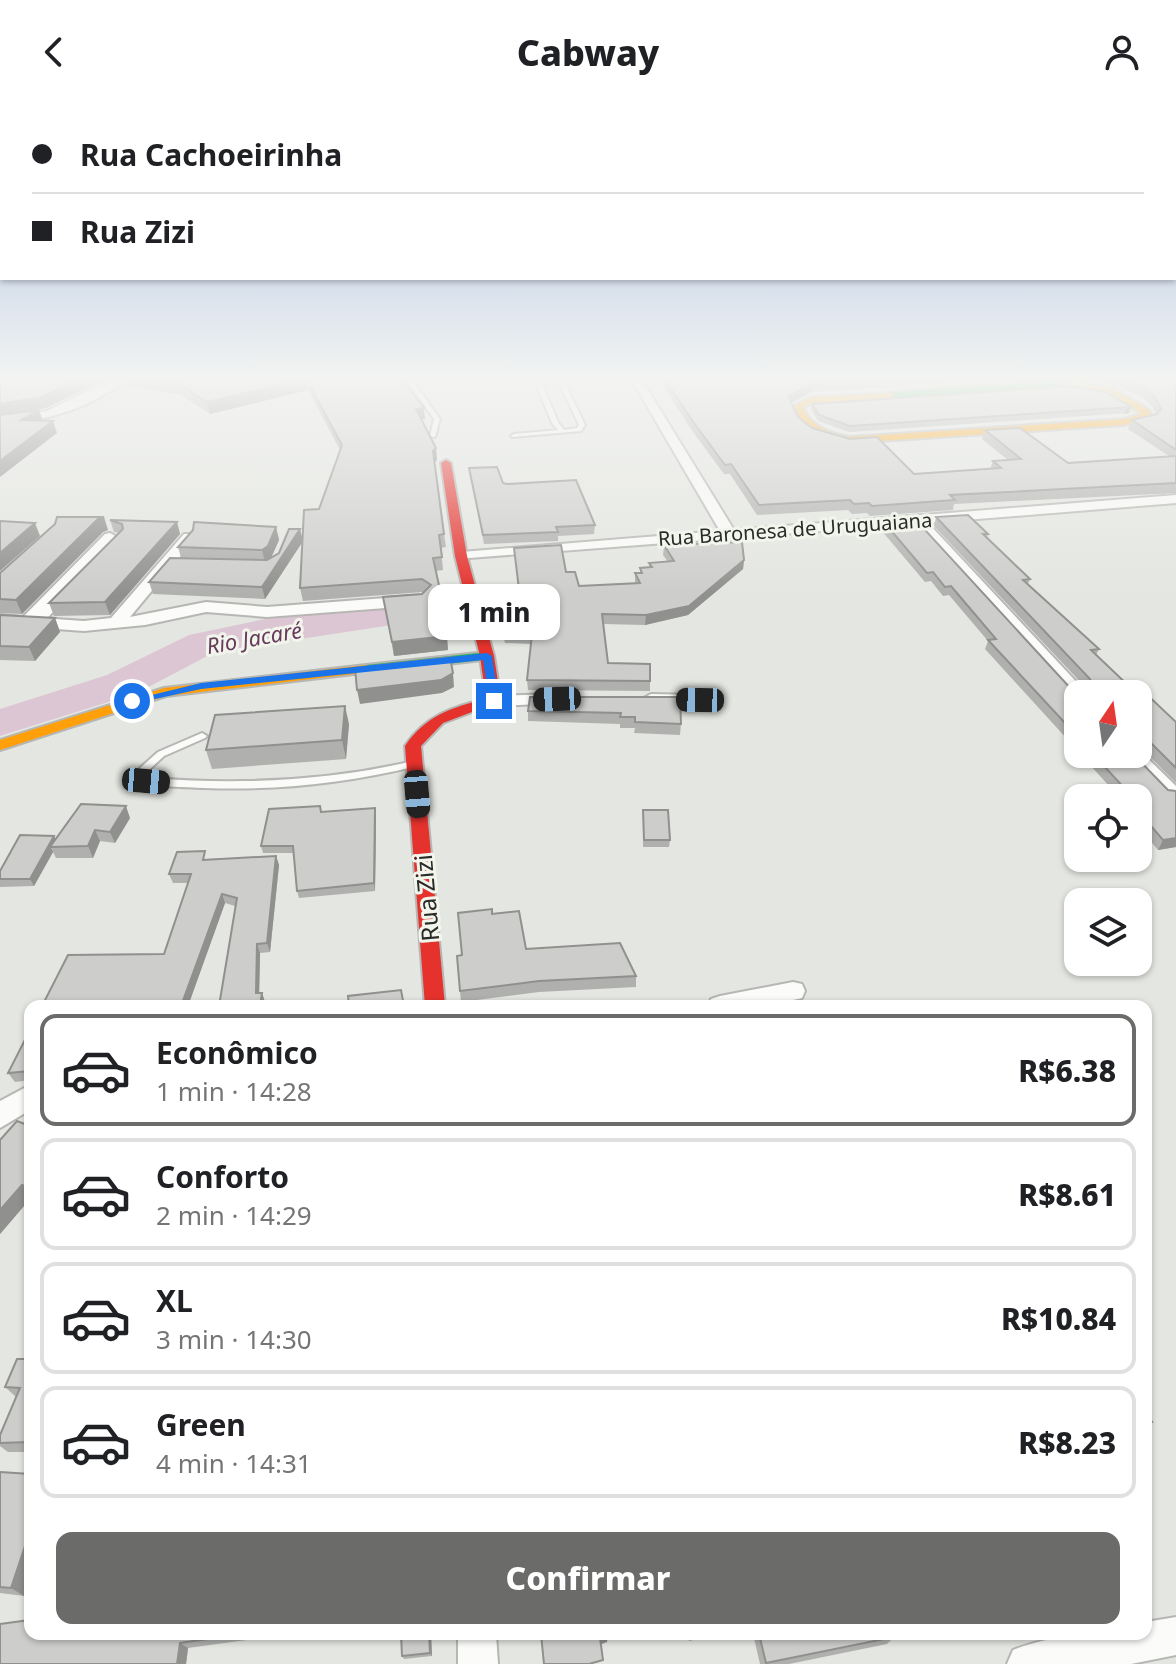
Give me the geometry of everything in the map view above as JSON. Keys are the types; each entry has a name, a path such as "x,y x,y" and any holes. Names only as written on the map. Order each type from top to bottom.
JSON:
{"street":[{"path":"679,450 729,534"},
{"path":"446,463 461,556 487,656 494,701 572,698"},
{"name":"Rua Baronesa de Uruguaiana","path":"461,556 1173,502"},
{"path":"918,520 1065,680"},
{"path":"115,624 173,565 189,537"},
{"path":"32,622 116,538"},
{"path":"0,620 115,624 206,607 267,612 422,600"},
{"path":"0,745 176,690 487,656"},
{"path":"630,698 700,700"},
{"name":"Rua Zizi","path":"435,1000 413,746 418,732 427,724 494,701"},
{"path":"1147,768 1172,794"},
{"path":"749,1000 793,991"},
{"path":"0,1116 24,1099"},
{"path":"1027,1664 1176,1636"},
{"path":"477,1640 478,1664"}],"lane":[{"path":"202,736 161,754 145,768 146,781 213,787 369,776 415,764"}],"building":[{"path":"0,450 15,450 0,461"},
{"path":"340,450 434,450 444,534 439,535 442,557 433,558 448,626 445,626 447,636 392,642 383,597 422,594 431,585 422,579 300,588 304,510 319,509"},
{"path":"714,450 890,450 914,474 1001,468 993,461 1021,459 1010,450 1050,450 1068,463 1176,456 1176,483 950,495 955,500 872,506 869,503 854,504 850,500 759,505 731,464 725,465"},
{"path":"497,467 503,483 507,484 576,480 595,525 556,527 558,532 483,535 469,468"},
{"path":"968,515 988,534 983,534 1030,579 1023,580 1099,649 1091,650 1122,680 1090,680 936,517"},
{"path":"57,517 104,517 98,519 16,600 0,599 0,573 55,524"},
{"path":"915,519 1064,681 1064,722 988,640 996,639 951,586 945,587 933,572 927,573 883,521"},
{"path":"110,520 177,522 105,602 49,603 123,529 122,524"},
{"path":"0,521 35,523 0,553"},
{"path":"194,522 276,527 268,546 262,550 178,547 193,530"},
{"path":"289,529 300,529 262,587 149,582 170,558 267,560 279,553"},
{"path":"742,542 744,560 689,606 646,615 602,614 608,663 650,664 650,681 527,680 532,634 504,633 497,607 521,606 514,548 561,545 566,572 575,572 579,586 640,583 635,573 642,573 640,568 652,567 649,563 674,561 664,545"},
{"path":"0,615 55,618 29,647 0,646"},
{"path":"450,657 453,673 441,680 357,690 355,668"},
{"path":"530,697 677,697 680,698 681,724 635,722 635,717 620,717 621,713 528,711"},
{"path":"1152,699 1176,722 1176,768 1152,744"},
{"path":"345,706 342,740 206,750 215,715"},
{"path":"1106,768 1147,768 1168,790 1176,791 1176,838 1163,840 1152,827 1152,784 1121,784"},
{"path":"81,804 126,806 110,832 95,830 88,846 50,847"},
{"path":"320,806 321,812 375,808 374,883 297,891 293,846 261,846 269,809"},
{"path":"643,810 668,810 670,840 644,840"},
{"path":"20,835 54,836 30,879 0,879 0,871"},
{"path":"205,851 203,860 276,856 267,943 257,944 256,993 262,993 261,1000 220,1000 237,898 222,894 183,1000 45,1000 68,955 164,954 191,874 169,874 177,852"},
{"path":"492,909 492,914 519,911 526,949 620,943 636,976 539,981 460,991 457,956 462,955 458,913"},
{"path":"401,990 403,1000 348,1000 348,996"},
{"path":"24,1042 24,1072 8,1073"},
{"path":"17,1121 24,1124 24,1186 0,1210 0,1140"},
{"path":"17,1359 24,1359 24,1442 0,1443 0,1435 20,1388 5,1387"},
{"path":"0,1472 24,1474 24,1549 11,1588 0,1587"},
{"path":"24,1621 24,1640 200,1640 180,1643 177,1664 0,1664 0,1624"},
{"path":"401,1640 429,1640 430,1653 402,1656"},
{"path":"542,1640 600,1640 603,1660 589,1664 544,1664"},
{"path":"760,1640 879,1640 766,1663"}],"waterway":[{"name":"Rio Jacaré","path":"0,723 122,684 203,643 270,630 425,610"}],"traffic: fast":[{"path":"366,669 487,656"}],"traffic: slow":[{"path":"0,745 164,692 366,669"}],"traffic: jam":[{"path":"434,1000 413,746 437,720 494,701 487,656 461,556 446,463"}],"route":[{"path":"132,701 201,686 487,656 494,701"}]}
